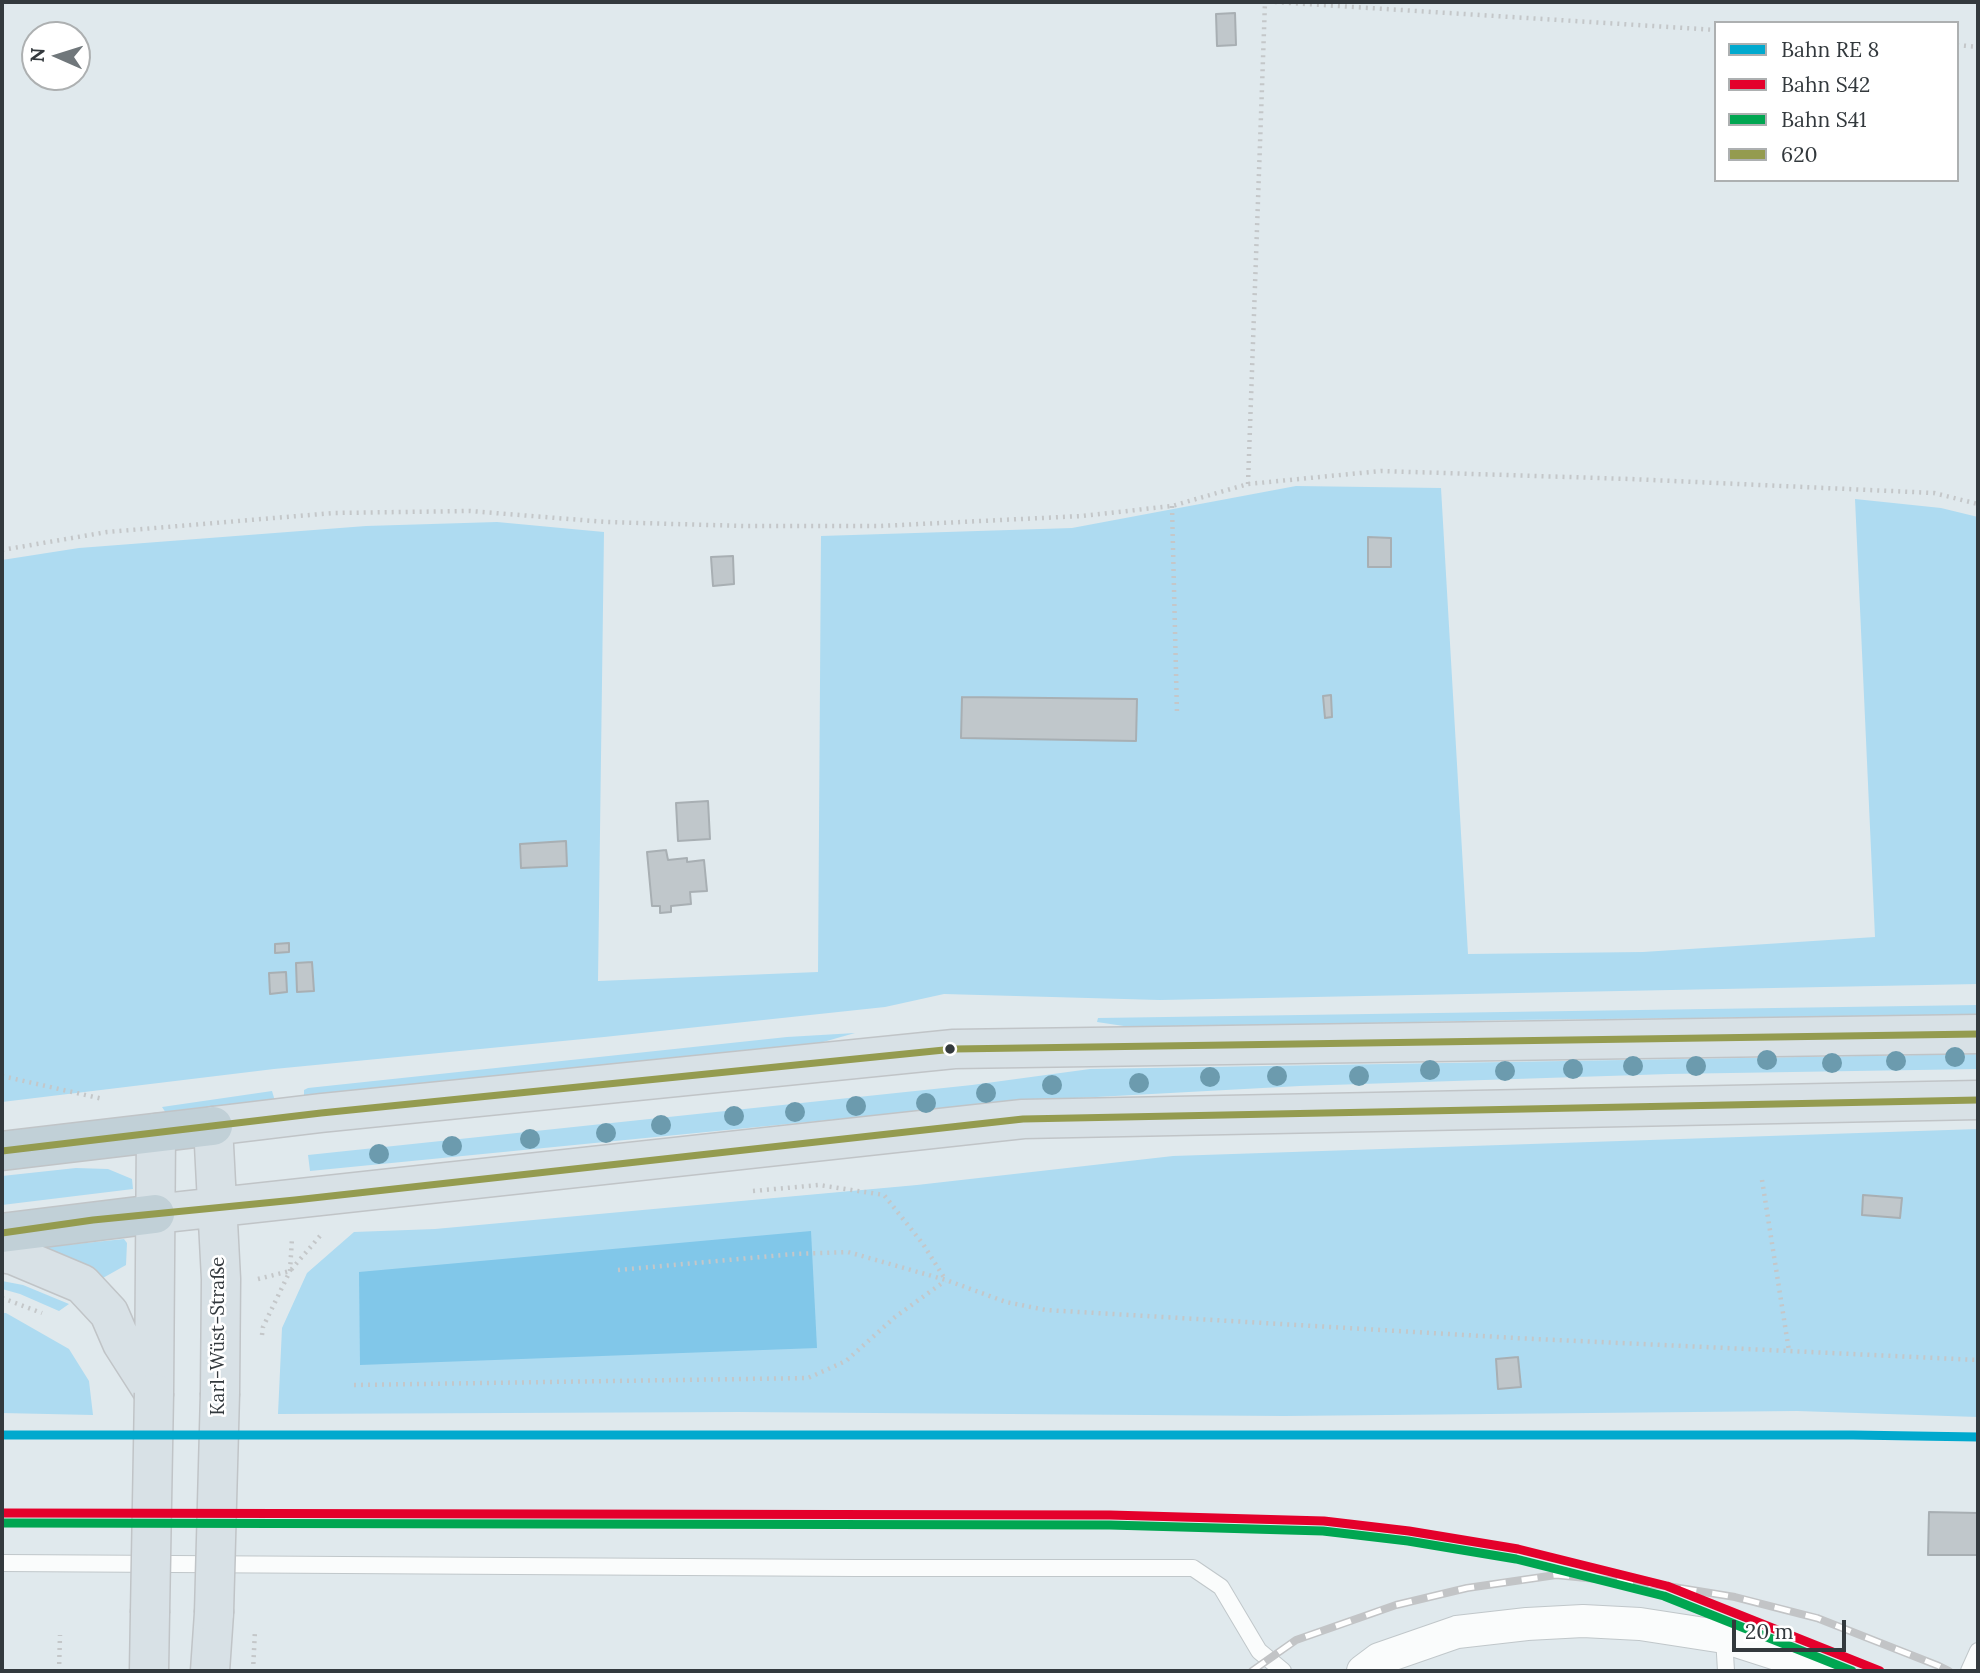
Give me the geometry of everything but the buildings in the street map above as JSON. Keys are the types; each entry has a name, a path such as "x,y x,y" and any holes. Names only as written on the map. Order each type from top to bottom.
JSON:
{"highway":[{"path":"2,1151 213,1126"},
{"path":"2,1233 155,1214"}],"main road":[{"path":"213,1126 954,1049 1978,1034"},
{"path":"155,1214 1023,1119 1978,1100"},
{"name":"Karl-Wüst-Straße","path":"210,1671 214,1613 221,1279 213,1126"},
{"path":"149,1671 156,1133"},
{"path":"2,1253 13,1255 82,1284 110,1314 122,1343 154,1392"}],"street":[{"path":"1363,1671 1379,1659 1457,1632 1583,1621 1640,1624 1724,1637 1818,1671"}],"lane":[{"path":"2,1563 1193,1568 1221,1587 1259,1651 1283,1671"},
{"path":"1724,1637 1726,1671"},
{"path":"1969,1671 1978,1651"}],"path":[{"path":"1248,484 1265,2"},
{"path":"1275,2 1714,30"},
{"path":"1959,45 1978,47"},
{"path":"2,550 107,531 334,513 470,511 607,522 744,526 867,526 1082,516 1172,506 1248,484 1381,471 1934,493 1978,504"},
{"path":"1172,506 1177,714"},
{"path":"2,1076 109,1100"},
{"path":"1762,1180 1789,1351"},
{"path":"741,1192 818,1185 884,1195 923,1244 946,1280"},
{"path":"261,1340 263,1327 290,1271 327,1227"},
{"path":"618,1270 794,1254 848,1252 946,1280 1006,1303 1046,1310 1516,1338 1978,1360"},
{"path":"221,1279 263,1279 290,1271"},
{"path":"354,1385 808,1378 846,1361 895,1317 946,1280"},
{"path":"253,1671 255,1626"},
{"path":"59,1671 60,1635"}],"shaded area":[{"path":"1296,486 1441,488 1468,954 1643,952 1875,937 1855,499 1941,508 1978,517 1978,984 1160,1000 944,994 885,1007 274,1069 2,1102 2,560 79,548 366,526 497,522 604,532 598,981 818,972 821,536 1072,528"},
{"path":"1978,1005 1978,1015 1510,1020 1137,1028 1097,1022 1098,1018"},
{"path":"855,1033 816,1044 304,1096 304,1090 308,1088 787,1037"},
{"path":"1978,1054 1978,1069 1669,1074 1300,1086 1022,1101 310,1171 308,1155 972,1085 1090,1069"},
{"path":"272,1091 275,1101 166,1113 162,1107"},
{"path":"1978,1129 1978,1417 1797,1411 1284,1416 738,1412 278,1414 282,1328 307,1273 354,1232 435,1229 917,1185 1173,1156"},
{"path":"76,1168 108,1169 132,1179 133,1189 2,1205 2,1176"},
{"path":"811,1231 817,1348 360,1365 359,1272"},
{"path":"124,1239 127,1243 126,1265 94,1283 37,1248"},
{"path":"2,1281 23,1285 69,1304 59,1311 2,1289"},
{"path":"2,1313 69,1349 89,1381 93,1415 2,1413"}],"railway":[{"path":"1252,1671 1296,1640 1396,1605 1467,1588 1556,1575 1667,1586 1735,1597 1817,1618 1949,1671"}],"transit line":[{"name":"620","path":"2,1151 321,1113 954,1049 1978,1034"},
{"name":"620","path":"2,1233 93,1220 1023,1119 1978,1100"},
{"path":"2,1435 1978,1437"}],"rail line":[{"name":"S42","path":"2,1513 1110,1515 1324,1521 1409,1531 1518,1549 1667,1586 1880,1671"},
{"name":"S41","path":"2,1523 1110,1525 1323,1531 1408,1541 1516,1559 1664,1596 1852,1671"}]}
